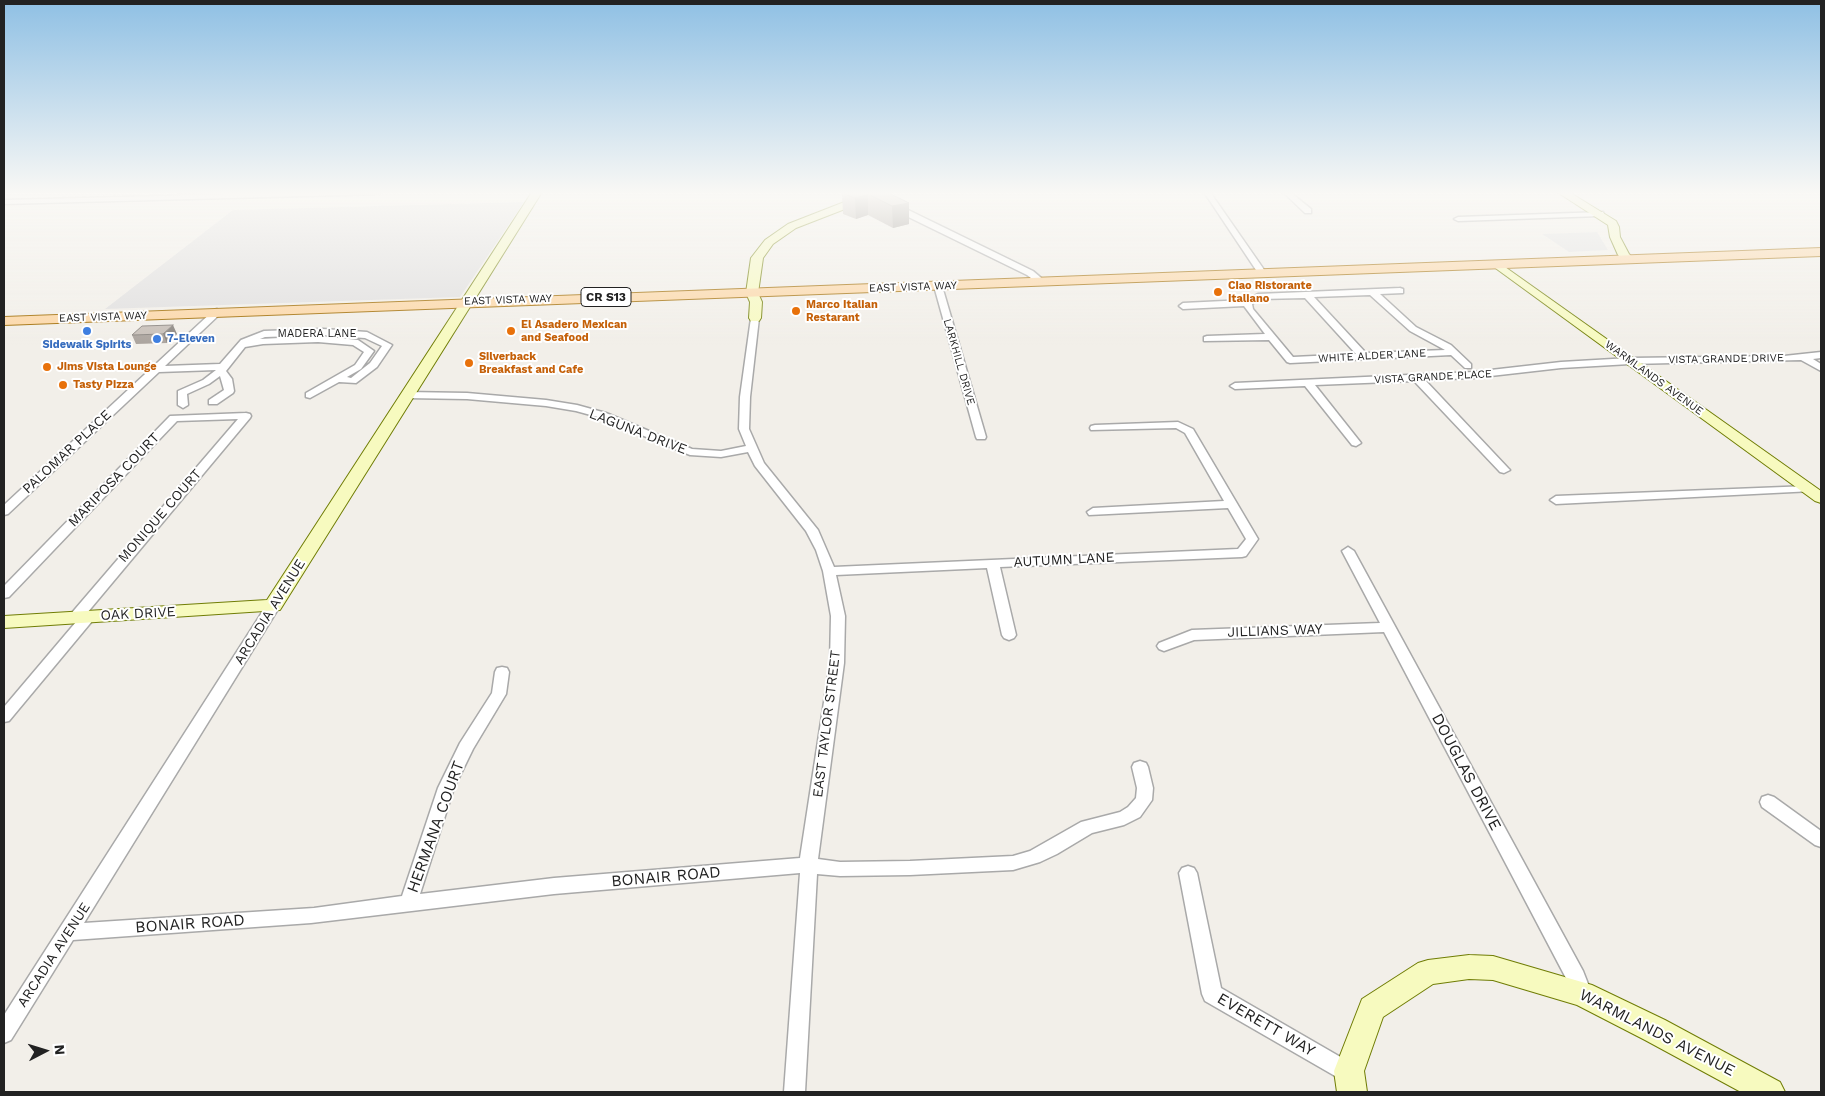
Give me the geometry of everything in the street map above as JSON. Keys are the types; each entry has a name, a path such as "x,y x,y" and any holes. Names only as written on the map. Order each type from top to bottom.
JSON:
{"main road":[{"name":"EAST VISTA WAY","path":"4,321 1821,252"}],"street":[{"name":"ARCADIA AVENUE","path":"4,1033 406,395 504,243"},
{"name":"EAST TAYLOR STREET","path":"768,243 757,258 752,293 756,302 745,397 744,429 751,448 776,487 812,530 822,550 829,571 838,616 837,663 808,866 809,887 795,1092"},
{"path":"969,243 1030,273 1042,282"},
{"path":"1242,243 1263,274"},
{"path":"1618,243 1629,260"},
{"name":"WARMLANDS AVENUE","path":"1498,265 1821,498"},
{"name":"LARKHILL DRIVE","path":"938,286 981,437"},
{"path":"1183,306 1247,303 1258,297 1400,291"},
{"path":"1372,292 1413,329 1448,348 1468,366"},
{"path":"1306,294 1364,357"},
{"path":"1247,303 1249,309 1271,337"},
{"name":"PALOMAR PLACE","path":"4,511 217,312"},
{"name":"MADERA LANE","path":"183,406 182,393 206,382 223,367 247,340 264,334 322,332 367,335 387,345 368,371 352,381 338,379"},
{"path":"1207,339 1271,337"},
{"name":"WHITE ALDER LANE","path":"1271,337 1290,360 1453,352"},
{"name":"MADERA LANE","path":"242,345 256,341 322,340 355,342 368,350 369,352 358,367 310,396"},
{"name":"VISTA GRANDE DRIVE","path":"1630,361 1821,355"},
{"path":"1804,357 1821,368"},
{"name":"VISTA GRANDE PLACE","path":"1235,386 1417,378 1507,372 1561,365 1630,361"},
{"path":"158,367 223,367 230,391 213,402"},
{"path":"1417,378 1504,470"},
{"path":"1308,383 1356,443"},
{"name":"LAGUNA DRIVE","path":"406,395 467,396 546,403 577,408 602,415 690,452 721,454 751,448"},
{"name":"MARIPOSA COURT","path":"4,594 174,418 246,416"},
{"name":"MONIQUE COURT","path":"4,717 82,617 246,416"},
{"name":"AUTUMN LANE","path":"829,571 1242,553 1252,539 1189,431 1178,425 1095,428"},
{"path":"1556,500 1809,489"},
{"path":"1093,512 1232,504"},
{"name":"DOUGLAS DRIVE","path":"1348,551 1576,977 1582,994"},
{"path":"993,564 1009,635"},
{"path":"4,577 21,576"},
{"name":"OAK DRIVE","path":"4,622 273,606"},
{"name":"JILLIANS WAY","path":"1164,646 1192,635 1388,627"},
{"name":"HERMANA COURT","path":"408,904 446,788 466,747 499,694 502,672"},
{"name":"BONAIR ROAD","path":"69,932 316,914 554,886 808,866 910,868 1013,863 1034,857 1087,827 1124,818 1134,812 1144,800 1145,788 1140,767"},
{"path":"1768,802 1821,840"},
{"name":"EVERETT WAY","path":"1188,873 1212,994 1350,1082"},
{"name":"WARMLANDS AVENUE","path":"1350,1082 1372,1008 1428,972 1469,966 1493,968 1582,994 1655,1030 1770,1092"}],"shaded area":[{"path":"190,243 496,243 460,297 105,309"},
{"path":"1556,243 1604,243 1608,250 1569,252"}],"building":[{"path":"173,325 163,334 132,335 142,326"}],"place":[{"name":"Ciao Ristorante Italiano","path":"1218,292"},
{"name":"Marco Italian Restarant","path":"796,311"},
{"name":"Sidewalk Spirits","path":"87,331"},
{"name":"El Asadero Mexican and Seafood","path":"511,331"},
{"name":"7-Eleven","path":"157,339"},
{"name":"Silverback Breakfast and Cafe","path":"469,363"},
{"name":"Jims Vista Lounge","path":"47,367"},
{"name":"Tasty Pizza","path":"63,385"}]}
